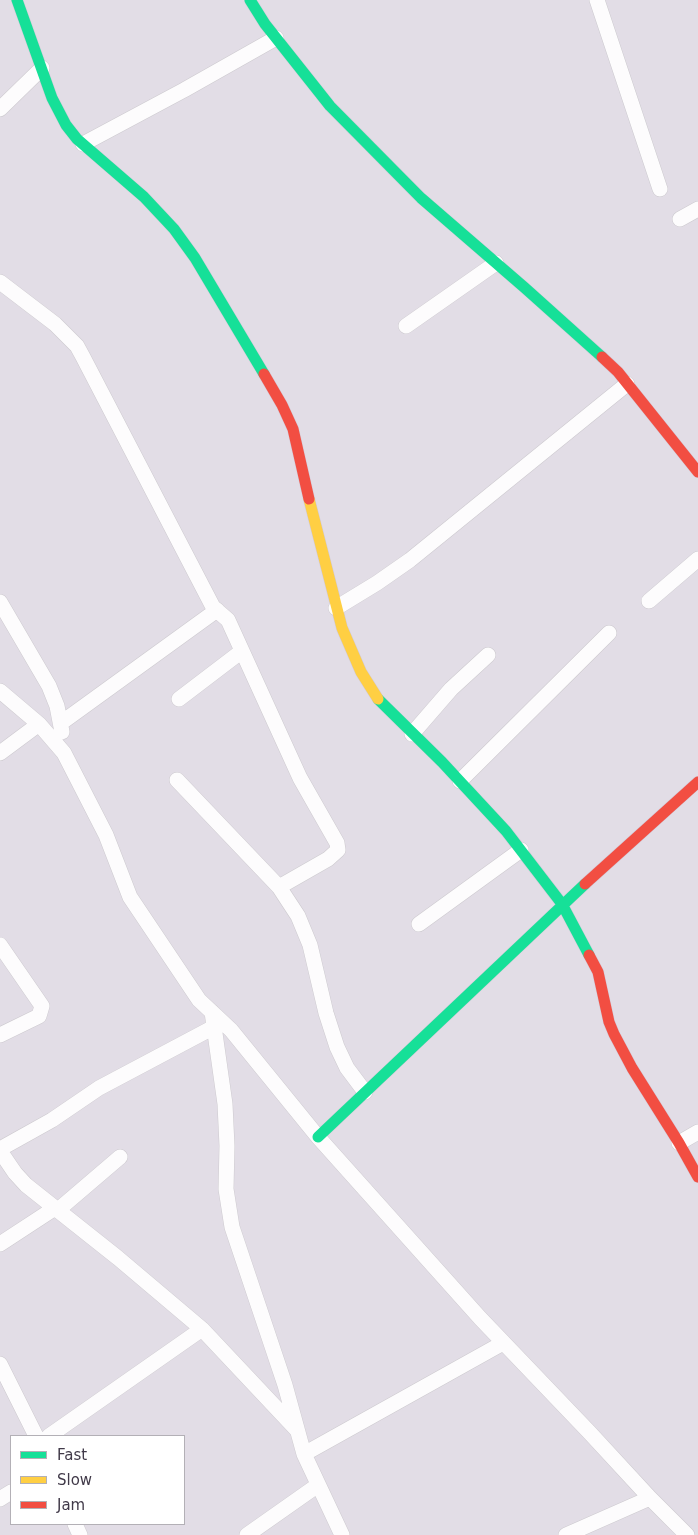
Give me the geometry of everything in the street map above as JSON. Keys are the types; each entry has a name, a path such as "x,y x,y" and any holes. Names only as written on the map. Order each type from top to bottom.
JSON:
{"street":[{"path":"17,0 52,98 66,125 83,144 144,196 174,229 195,258 272,387 292,429 300,454 315,526 336,608 342,628 361,672 375,695 460,781 506,831 562,904 598,972 609,1022 614,1034 632,1068 698,1177"},
{"path":"250,0 276,38 330,106 422,198 618,372 698,472"},
{"path":"597,0 660,189"},
{"path":"83,144 276,38"},
{"path":"0,110 42,68"},
{"path":"680,219 698,209"},
{"path":"406,326 496,263"},
{"path":"0,282 49,320 77,346 213,607 228,620 300,778 337,844 338,850 328,859 279,887"},
{"path":"336,608 410,560 627,384"},
{"path":"649,600 698,560"},
{"path":"0,602 49,686 61,723 64,753"},
{"path":"61,723 217,610"},
{"path":"460,781 609,633"},
{"path":"179,699 242,652"},
{"path":"412,734 451,689 488,655"},
{"path":"0,691 39,724 64,753 106,835 130,897 213,1020 231,1030 318,1137 503,1342 650,1498 688,1535"},
{"path":"0,754 39,724"},
{"path":"177,780 279,887 298,916 310,945 326,1012 337,1047 347,1068 365,1092"},
{"path":"318,1137 562,904 698,782"},
{"path":"419,924 521,850"},
{"path":"0,945 42,1006 39,1016 0,1035"},
{"path":"213,1020 0,1150 15,1173 26,1185 118,1258 202,1329 298,1431"},
{"path":"213,1020 228,1146 226,1189 232,1227 282,1377 304,1454 342,1535"},
{"path":"679,1143 698,1132"},
{"path":"0,1244 56,1209 120,1157"},
{"path":"50,1435 202,1329"},
{"path":"304,1454 503,1342"},
{"path":"2,1374 35,1435"},
{"path":"247,1535 318,1485"},
{"path":"566,1535 650,1498"}],"shaded area":[{"path":"0,0 698,0 698,1535 0,1535"}],"traffic: fast":[{"path":"17,0 52,98 66,125 77,139 144,197 174,229 195,258 264,374"},
{"path":"250,0 265,24 330,106 421,198 602,357"},
{"path":"378,699 442,762 506,831 562,904 589,955"},
{"path":"318,1137 585,884"}],"traffic: slow":[{"path":"309,499 342,628 361,672 378,699"}],"traffic: jam":[{"path":"602,357 618,372 698,472"},
{"path":"264,374 293,429 309,499"},
{"path":"585,884 698,782"},
{"path":"589,955 598,972 609,1022 614,1034 632,1068 698,1177"}]}
